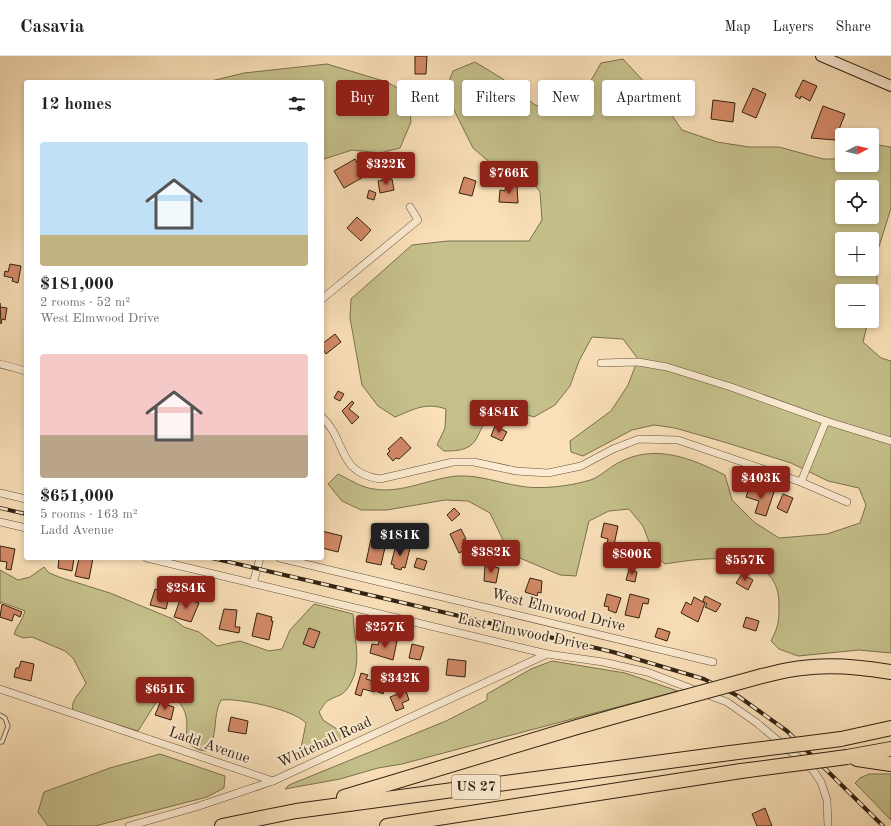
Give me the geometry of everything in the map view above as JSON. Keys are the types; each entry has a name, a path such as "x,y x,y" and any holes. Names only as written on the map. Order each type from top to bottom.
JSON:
{"highway":[{"path":"296,811 623,714 762,676 802,668 834,666 859,667 891,672"},
{"name":"US 27","path":"222,826 296,811 840,739 891,728"},
{"name":"US 27","path":"387,826 741,771 847,757 891,749"},
{"path":"847,757 891,764"}],"main road":[{"path":"821,56 891,86"}],"street":[{"path":"324,297 418,220 410,207"},
{"path":"601,363 638,362 667,367 731,387 826,421 891,441"},
{"path":"0,364 24,370"},
{"path":"324,419 328,423 350,464 359,473 380,479 453,462 474,462 516,471 548,473 581,466 639,439 678,440 801,482 847,502"},
{"path":"801,482 826,421"},
{"path":"0,493 24,499"},
{"path":"0,522 24,528"},
{"name":"East Elmwood Drive","path":"155,560 547,654 603,662 647,672 727,702 757,723 813,770 821,782 828,800 828,826"},
{"path":"253,584 259,560"},
{"name":"West Elmwood Drive","path":"288,560 713,662"},
{"name":"Whitehall Road","path":"129,826 196,807 273,781 547,654"},
{"name":"Ladd Avenue","path":"0,689 273,781"}],"lane":[{"path":"0,715 5,718 8,726 2,742 0,742"}],"shaded area":[{"path":"623,59 642,80 602,80 602,116 672,116 682,130 717,142 749,147 779,147 823,159 835,159 835,172 879,172 879,145 891,147 891,208 879,247 879,232 835,232 835,276 877,276 877,284 835,284 835,328 866,328 863,342 881,358 891,361 891,653 859,650 798,656 779,649 771,641 778,623 779,603 775,585 766,572 752,564 736,560 698,560 665,564 654,555 643,526 629,509 609,511 589,521 576,576 560,575 515,556 503,540 490,513 468,501 445,500 387,510 361,510 342,501 328,484 338,474 365,487 384,490 406,488 448,477 458,476 482,478 512,485 536,488 554,487 591,480 618,463 632,457 645,454 659,454 686,458 725,475 732,500 754,522 779,538 827,534 860,523 866,505 859,488 828,481 791,463 675,428 654,425 632,430 583,456 571,452 570,441 611,411 628,385 638,359 623,339 592,337 579,361 570,386 555,405 534,417 516,413 503,414 491,418 486,422 473,443 468,447 458,450 444,451 437,445 445,428 446,409 426,406 395,417 378,406 362,385 350,318 351,299 412,245 448,241 529,241 542,220 540,192 529,178 493,165 473,148 454,110 454,80 450,80 453,71 475,62 504,80 462,80 462,116 530,116 530,101 538,106 538,116 594,116 594,80 591,80 601,63"},
{"path":"327,64 380,80 336,80 336,116 389,116 389,83 397,88 397,116 410,116 411,122 400,148 380,153 352,150 324,159 324,80 215,80 244,73"},
{"path":"44,567 49,573 110,593 173,619 184,627 199,632 217,646 240,641 269,651 282,649 290,630 314,604 353,614 357,662 352,680 347,689 341,695 328,701 319,712 323,720 343,733 344,738 299,758 306,723 290,713 278,709 240,701 221,700 218,706 213,739 207,751 199,750 185,742 187,725 185,714 176,699 157,701 138,731 73,711 72,707 74,700 86,683 73,658 65,651 32,637 23,638 14,634 25,611 1,602 0,604 0,570 18,580 30,577"},
{"path":"552,661 625,673 678,691 402,764 378,768 340,779 285,789 289,785 446,721 487,700 487,694 531,669"},
{"path":"160,754 225,776 224,788 207,797 95,826 48,826 38,812 44,792 110,768"},
{"path":"869,774 891,774 891,820 855,783 860,778"}],"building":[{"path":"415,56 427,56 426,74 415,74"},
{"path":"803,80 817,86 810,101 801,96 800,99 795,96"},
{"path":"753,88 766,94 756,118 742,112"},
{"path":"713,100 735,103 733,122 711,119"},
{"path":"823,106 845,114 840,128 835,128 835,140 811,138"},
{"path":"355,159 358,164 365,160 369,166 361,170 365,176 344,188 334,171"},
{"path":"464,177 476,181 472,196 459,193"},
{"path":"392,179 394,190 380,193 378,181"},
{"path":"506,185 517,186 518,203 499,202 500,190 505,191"},
{"path":"369,190 376,193 374,200 367,198"},
{"path":"357,217 371,230 361,241 347,228"},
{"path":"10,264 21,266 18,283 12,281 13,278 4,276 5,271 8,272"},
{"path":"0,307 7,308 5,320 2,319 1,324"},
{"path":"335,334 341,342 326,354 324,351 324,342"},
{"path":"338,391 344,394 340,401 334,398"},
{"path":"352,401 354,403 349,409 359,417 352,424 342,411"},
{"path":"495,426 507,432 502,441 491,436"},
{"path":"401,437 411,448 399,459 396,458 393,461 387,454 390,451 388,449"},
{"path":"749,488 764,492 765,489 774,492 766,516 755,513 759,501 746,497"},
{"path":"783,494 793,498 787,513 777,508"},
{"path":"454,508 460,514 452,521 447,515"},
{"path":"604,523 618,526 614,545 607,544 608,539 601,537"},
{"path":"461,529 466,539 463,540 467,549 459,553 450,534"},
{"path":"324,532 342,536 338,552 324,548"},
{"path":"375,537 382,538 381,542 386,543 381,565 366,562 371,539 374,540"},
{"path":"396,545 410,548 405,568 402,567 401,570 394,568 394,565 391,564"},
{"path":"474,545 483,548 480,557 471,555"},
{"path":"0,546 15,549 11,570 6,569 7,562 0,561"},
{"path":"417,558 427,561 424,570 414,567"},
{"path":"59,560 74,560 72,571 58,568"},
{"path":"79,560 93,560 89,579 75,576"},
{"path":"485,565 499,568 496,583 484,581"},
{"path":"629,570 637,572 635,582 626,580"},
{"path":"742,574 753,580 748,590 736,583"},
{"path":"530,578 542,581 541,593 538,592 537,596 525,592"},
{"path":"155,589 170,593 166,609 150,605"},
{"path":"607,594 621,598 616,613 608,610 609,607 604,606"},
{"path":"630,594 649,599 648,604 643,603 639,618 625,615"},
{"path":"705,596 721,604 716,612 705,607 707,604 703,601"},
{"path":"181,597 199,603 191,622 174,617"},
{"path":"694,597 705,603 698,622 681,613 686,602 691,605"},
{"path":"2,604 22,612 20,617 14,614 12,621 0,617"},
{"path":"224,609 237,610 235,627 240,627 239,633 219,629"},
{"path":"257,613 272,617 271,621 273,621 269,640 252,636"},
{"path":"746,617 759,621 756,631 743,627"},
{"path":"309,628 320,632 314,648 303,644"},
{"path":"658,628 670,632 667,641 655,637"},
{"path":"380,638 397,641 393,660 370,653 372,644 378,645"},
{"path":"412,644 424,647 420,660 409,658"},
{"path":"448,659 466,661 465,677 446,675"},
{"path":"21,661 34,664 31,681 14,677 16,668 19,668"},
{"path":"361,673 368,675 366,679 377,682 374,692 363,689 361,696 355,694"},
{"path":"379,684 385,686 383,694 376,691"},
{"path":"406,691 409,700 402,703 404,708 396,711 390,697"},
{"path":"160,703 174,707 171,720 155,715"},
{"path":"231,717 248,721 246,734 228,731"},
{"path":"765,808 772,826 757,826 752,814"}],"railway":[{"path":"0,508 24,514"},
{"path":"221,560 613,652 704,679 738,696 787,731 883,826"}]}
